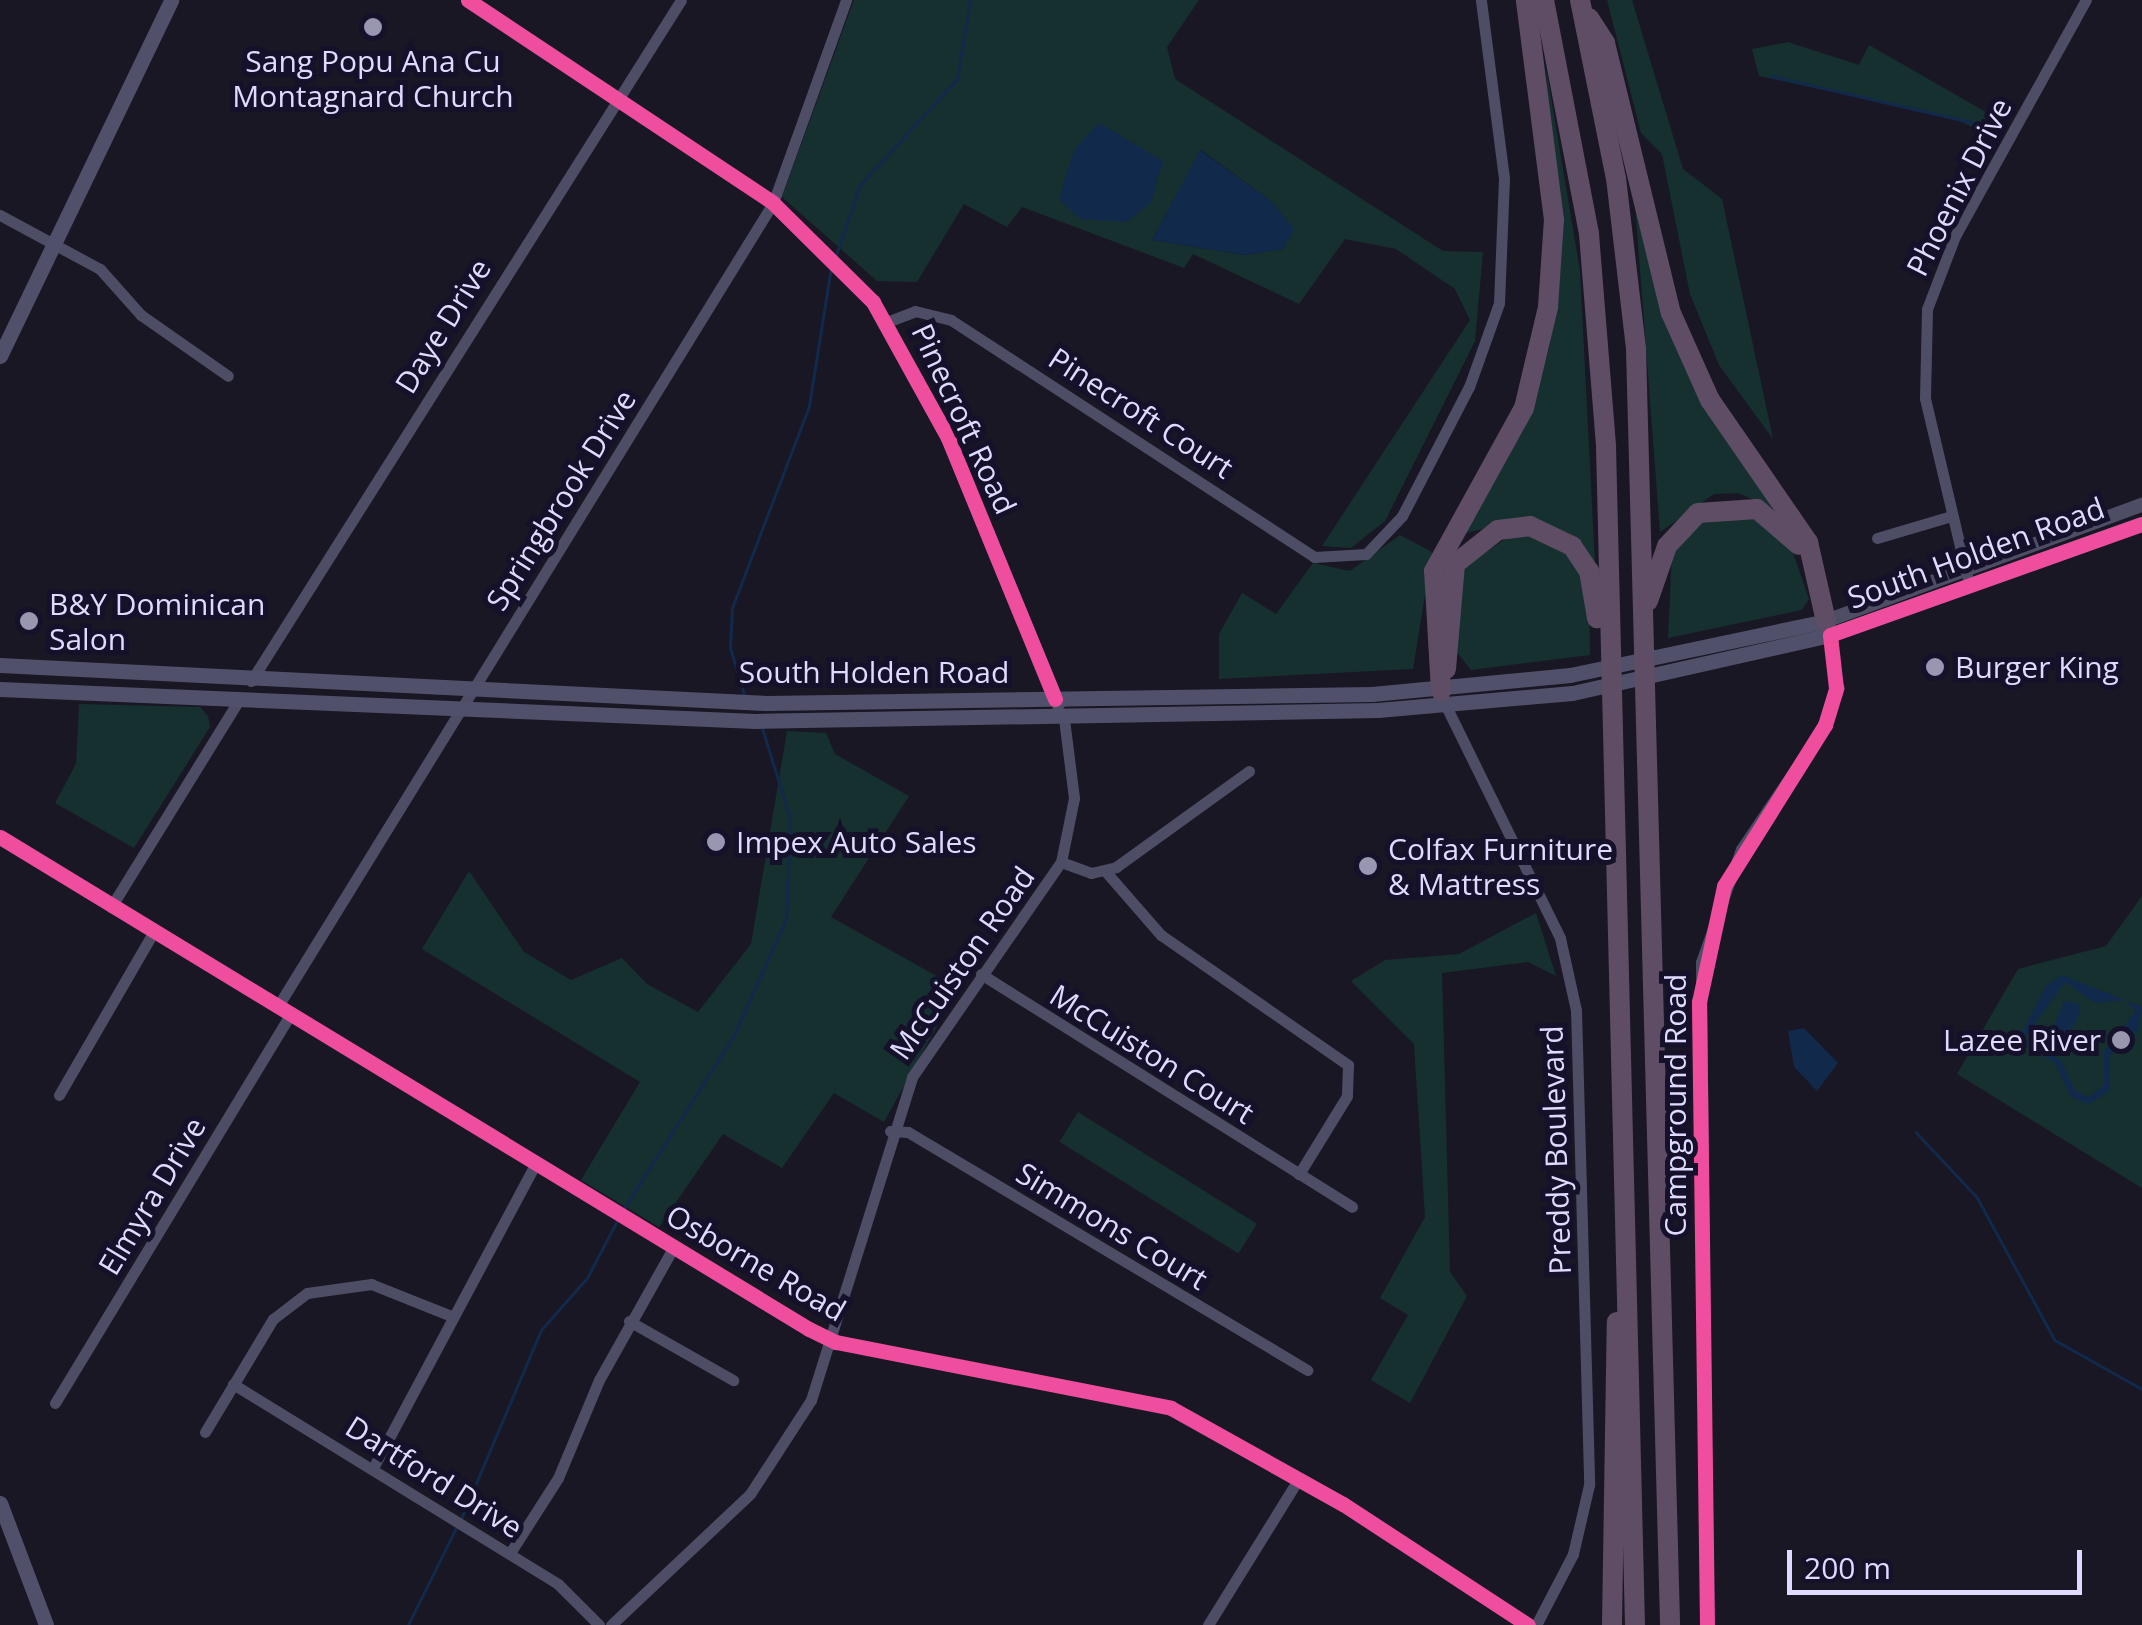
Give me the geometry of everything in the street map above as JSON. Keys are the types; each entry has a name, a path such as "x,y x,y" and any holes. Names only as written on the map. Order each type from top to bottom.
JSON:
{"highway":[{"path":"1442,699 1434,570 1524,408 1548,307 1554,220 1526,0"},
{"path":"1544,0 1597,302 1635,1625"},
{"path":"1580,3 1628,260 1644,607 1670,1625"},
{"path":"1580,3 1605,43 1671,313 1710,400 1808,542 1828,628"},
{"path":"1644,607 1682,526 1720,506 1744,506 1794,536 1828,628"},
{"path":"1442,699 1455,564 1480,538 1513,526 1553,533 1584,563 1610,688"},
{"path":"1612,1625 1614,1342 1626,1256"}],"main road":[{"path":"0,356 171,0"},
{"name":"South Holden Road","path":"0,665 250,681 766,703 1442,699 1828,628"},
{"name":"South Holden Road","path":"0,690 237,704 755,722 1064,719 1572,693 1684,674 1828,628"},
{"path":"0,1503 46,1625"}],"street":[{"name":"Pinecroft Road","path":"468,0 773,203 888,322 948,438 1064,719"},
{"name":"Daye Drive","path":"250,681 680,0"},
{"name":"Springbrook Drive","path":"278,1006 773,203 846,0"},
{"name":"Pinecroft Court","path":"888,322 915,311 951,320 1314,556 1366,554 1402,516 1469,387 1499,303 1504,178 1481,0"},
{"name":"Phoenix Drive","path":"1970,584 1948,517 1925,398 1927,309 1956,236 2086,0"},
{"path":"0,215 58,241 228,376"},
{"name":"South Holden Road","path":"1828,628 1963,566 2142,505"},
{"path":"1877,538 1948,517"},
{"name":"South Holden Road","path":"1828,628 2142,524"},
{"name":"Campground Road","path":"1707,1625 1702,962 1742,849 1825,725 1836,688 1828,628"},
{"name":"Preddy Boulevard","path":"1442,699 1560,938 1576,1010 1589,1485 1574,1554 1536,1625"},
{"path":"111,906 237,704"},
{"name":"McCuiston Road","path":"611,1625 750,1494 836,1342 890,1131 924,1055 1060,862 1074,798 1064,719"},
{"path":"1106,872 1250,771"},
{"name":"Osborne Road","path":"0,837 535,1165 836,1342 1132,1394 1218,1429 1528,1625"},
{"path":"1060,862 1106,872 1161,936 1348,1065 1350,1090 1299,1174"},
{"path":"60,1094 153,933"},
{"name":"McCuiston Court","path":"981,974 1352,1206"},
{"name":"Elmyra Drive","path":"55,1403 291,1014"},
{"name":"Simmons Court","path":"890,1131 908,1132 1307,1370"},
{"path":"373,1468 449,1315 535,1165"},
{"path":"510,1553 558,1478 629,1321 673,1248"},
{"path":"205,1432 274,1320 323,1286 371,1284 449,1315"},
{"path":"629,1321 734,1380"},
{"name":"Dartford Drive","path":"233,1384 510,1553 599,1625"},
{"path":"1208,1625 1299,1478"}],"green space":[{"path":"854,0 1199,0 1167,47 1175,79 1443,251 1483,252 1475,341 1385,521 1351,548 1322,546 1470,320 1455,289 1396,249 1345,239 1299,304 1193,254 1184,268 1022,207 1007,227 964,204 917,282 877,281 782,197","holes":["1201,150 1271,201 1283,249 1245,255 1152,240"]},
{"path":"1607,0 1632,0 1683,169 1722,199 1773,439 1719,365 1690,294 1662,154 1641,133"},
{"path":"1788,42 1859,65 1869,45 2005,123 1996,138 1953,118 1759,76 1752,49"},
{"path":"1546,67 1580,271 1595,564 1568,533 1527,518 1458,535 1536,393 1549,348 1558,268"},
{"path":"1634,191 1670,328 1782,512 1738,493 1714,494 1660,532"},
{"path":"1754,514 1789,541 1809,599 1802,610 1668,638 1672,551 1709,516"},
{"path":"1518,531 1556,541 1589,586 1590,655 1471,670 1456,651 1461,568"},
{"path":"1400,535 1432,552 1413,669 1219,679 1219,634 1242,593 1276,614 1313,563 1350,571"},
{"path":"79,704 200,707 208,716 210,727 134,848 55,803 76,764"},
{"path":"787,731 826,733 835,754 909,796 831,917 958,988 884,1122 834,1093 782,1168 723,1134 659,1227 581,1180 640,1082 422,949 469,871 524,952 571,980 622,958 647,984 698,1012 751,944"},
{"path":"2142,896 2142,1188 1957,1074 2018,969 2106,946"},
{"path":"1536,913 1556,976 1528,962 1442,973 1450,1272 1467,1296 1410,1403 1371,1380 1408,1315 1380,1298 1425,1217 1414,1044 1351,981 1385,960 1459,954"},
{"path":"1078,1112 1257,1224 1238,1253 1059,1142"}],"water":[{"path":"1099,123 1163,161 1151,203 1126,222 1080,219 1059,199 1074,150"},
{"path":"1200,150 1271,201 1294,229 1283,249 1245,255 1152,240"},
{"name":"Lazee River","path":"2062,975 2125,1000 2142,1007 2138,1031 2110,1056 2109,1091 2089,1104 2071,1097 2055,1063 2018,1039 2047,985","holes":["2065,982 2095,1003 2125,1000 2136,1011 2104,1051 2104,1085 2089,1097 2075,1091 2061,1060 2024,1039"]},
{"path":"2064,1001 2079,1004 2080,1014 2062,1045 2050,1035"},
{"path":"1804,1028 1838,1063 1817,1091 1794,1067 1788,1031"}],"waterway":[{"path":"836,255 860,185 957,79 970,0"},
{"path":"1771,76 1997,128"},
{"path":"744,695 730,648 732,608 809,406 831,267"},
{"path":"623,1210 733,1037 786,919 790,819 762,728"},
{"path":"1916,1132 1977,1197 2055,1340 2142,1389"},
{"path":"460,1521 541,1330 587,1278 619,1217"},
{"path":"408,1625 456,1528"}],"cycle path":[{"path":"468,0 773,203 873,302 948,438 1055,699"},
{"path":"1707,1625 1699,1002 1724,886 1825,725 1836,688 1830,635 2142,524"},
{"path":"0,837 809,1329 836,1342 1171,1408 1343,1504 1528,1625"}],"place":[{"name":"Sang Popu Ana Cu Montagnard Church","path":"373,27"},
{"name":"B&Y Dominican Salon","path":"29,621"},
{"name":"Burger King","path":"1935,667"},
{"name":"Impex Auto Sales","path":"716,842"},
{"name":"Colfax Furniture & Mattress","path":"1368,866"},
{"name":"Lazee River","path":"2121,1040"}]}
